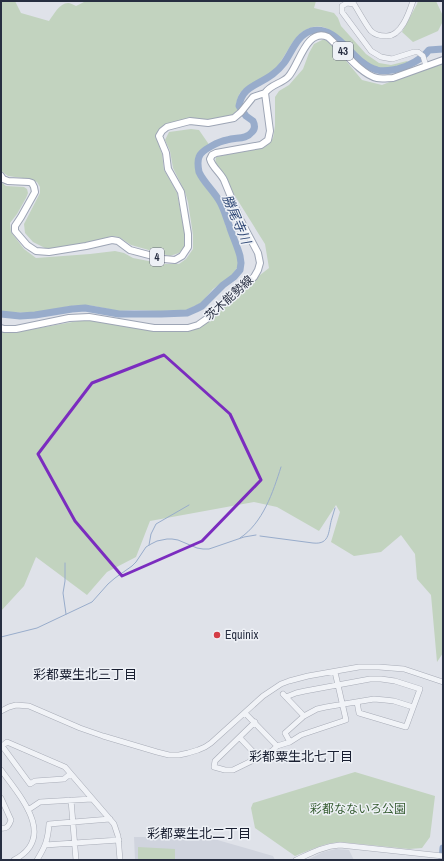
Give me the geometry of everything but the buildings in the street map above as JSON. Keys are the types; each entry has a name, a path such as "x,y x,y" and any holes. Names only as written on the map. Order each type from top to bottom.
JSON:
{"main road":[{"name":"43","path":"265,93 270,87 282,82 289,76 305,47 311,39 317,36 324,35 328,37 366,73 376,78 393,78 425,63 443,60"},
{"name":"4","path":"1,176 3,179 8,181 29,182 34,186 35,192 15,226 15,231 27,245 36,251 49,252 112,240 118,241 130,250 164,259 175,260 182,256 188,247 188,234 181,192 168,169 166,152 159,136 167,127 190,121 208,123 234,118 241,112 253,96 265,93"},
{"name":"茨木能勢線","path":"1,328 16,329 69,318 89,317 154,328 188,328 198,325 208,318 232,293 254,277 260,263 258,253 240,219 224,180 221,174 211,164 210,159 212,155 216,153 261,145 268,140 270,131 265,93"}],"street":[{"path":"413,1 400,29 390,36 380,36 372,31 354,4 347,3 342,6 342,12 371,51 381,57 392,59 417,52 421,53 425,63"},
{"path":"1,711 16,705 29,706 97,734 157,752 174,755 188,753 205,747 271,690 281,684 298,678 359,667 389,667 404,669 443,682"},
{"path":"255,722 215,761 214,767 232,770 272,751 277,746 290,742 301,735 346,720 339,684 335,672"},
{"path":"304,716 284,695 370,679 395,681 420,689 406,727 359,713 357,702"},
{"path":"290,742 285,733 304,716 317,709 374,699 385,700 413,707"},
{"path":"245,713 277,746"},
{"path":"240,738 258,757"},
{"path":"70,774 64,779 35,781 30,784 2,746 7,742 65,767 114,824 119,840 120,860"},
{"path":"2,773 20,796 33,820 34,826 30,846 15,860"},
{"path":"1,798 11,820 9,826 1,828"},
{"path":"28,810 40,802 92,799"},
{"path":"71,800 76,860"},
{"path":"37,860 47,841 49,824 110,819"},
{"path":"45,845 119,840"},
{"path":"296,860 320,849 335,845 443,856"}],"highlighted area":[{"path":"164,355 230,414 261,480 202,541 122,576 75,521 38,454 92,383"}],"shaded area":[{"path":"134,837 207,837 273,856 275,860 135,860"},
{"path":"336,849 349,850 354,860 307,860 323,852"}],"green space":[{"path":"1,1 15,1 21,13 49,21 63,4 69,3 76,6 86,1 316,1 314,8 334,13 341,26 366,54 379,63 391,65 407,61 409,63 390,68 375,68 362,61 340,38 324,27 315,27 305,30 296,38 273,71 240,93 236,105 239,109 232,115 206,120 190,118 165,125 157,135 164,170 177,193 185,236 185,246 179,253 170,256 131,245 119,237 112,236 83,244 47,249 33,242 25,233 24,224 40,193 40,187 37,182 30,179 8,176 1,171"},
{"path":"418,1 436,1 443,16 443,21 438,31 413,42 402,32"},
{"path":"324,39 332,44 362,80 382,85 443,62 443,653 437,662 431,595 417,579 415,554 401,535 381,552 354,556 331,542 340,512 336,505 319,531 277,507 254,502 150,521 136,557 107,572 87,595 36,557 24,586 1,611 1,331 17,332 89,319 188,329 269,268 265,244 215,164 216,157 265,147 273,138 275,126 275,97 279,91 289,85 303,69 314,44"},
{"path":"191,129 199,130 210,146 199,153 196,162 197,173 207,190 218,203 235,247 239,265 232,275 213,289 201,303 186,310 118,311 84,305 33,313 1,312 1,182 6,186 24,187 27,189 28,193 26,198 10,223 11,232 24,249 36,258 115,251 124,253 133,258 164,264 179,264 186,259 193,249 193,235 188,202 185,192 173,168 170,151 165,140 169,132"},
{"name":"彩都なないろ公園","path":"355,772 435,796 430,837 422,848 409,849 340,842 323,845 295,856 255,828 251,808 253,803"},
{"path":"138,847 175,849 175,860 138,860"}],"waterway":[{"name":"勝尾寺川","path":"1,314 20,316 35,315 85,308 119,314 187,313 202,306 223,285 234,277 240,270 241,263 239,252 225,213 215,194 199,172 198,159 200,154 211,146 230,139 250,135 253,131 253,121 246,116 239,106 241,99 247,90 268,78 277,70 284,63 298,40 306,33 311,31 321,30 330,33 360,60 368,66 380,71 402,68 419,59 429,50 443,49"},
{"path":"240,538 248,532 261,516 271,496 281,467"},
{"path":"149,545 151,534 156,524 189,505"},
{"path":"260,536 313,543 323,542 328,536 335,508"},
{"path":"1,637 37,628 92,602 108,584 136,562 146,547 157,541 172,539 197,548 209,549 244,537 256,535"},
{"path":"65,563 63,593 66,614"},
{"path":"442,860 443,848"}],"place":[{"name":"Equinix","path":"217,635"}],"district":[{"name":"彩都粟生北三丁目","path":"85,674"},
{"name":"彩都粟生北七丁目","path":"301,756"},
{"name":"彩都粟生北二丁目","path":"199,833"}]}
